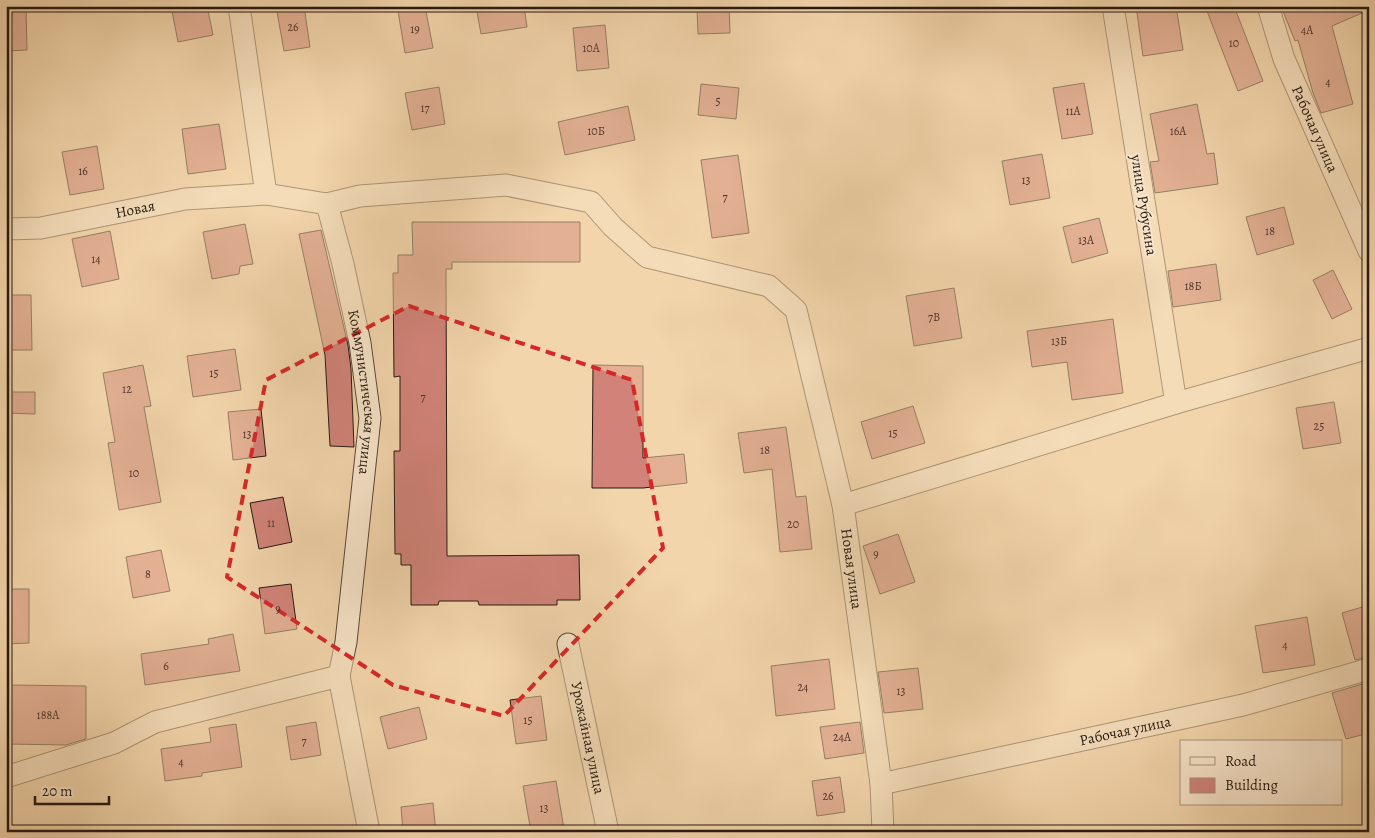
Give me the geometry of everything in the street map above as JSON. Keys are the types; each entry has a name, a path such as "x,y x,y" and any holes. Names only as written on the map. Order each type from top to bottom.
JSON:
{"street":[{"path":"239,6 266,194 327,204"},
{"name":"улица Рубусина","path":"1113,6 1176,403"},
{"name":"Рабочая улица","path":"1268,6 1284,58 1369,251"},
{"name":"Новая улица","path":"327,204 360,196 506,185 591,202 613,227 646,258 769,286 796,310 843,506 881,784 883,832"},
{"name":"Новая","path":"6,229 42,228 185,199 266,194"},
{"name":"Коммунистическая улица","path":"327,204 343,264 360,343 370,418 346,642 339,676 369,832"},
{"path":"843,506 1176,403 1369,348"},
{"name":"Урожайная улица","path":"568,644 608,832"},
{"name":"Рабочая улица","path":"881,784 1242,705 1369,669"},
{"path":"6,777 114,742 155,722 339,676"}],"highlighted area":[{"path":"409,306 632,380 663,548 504,716 393,685 227,577 266,380"}],"building":[{"path":"6,6 26,6 27,50 6,51"},
{"path":"171,6 207,6 213,35 178,42"},
{"path":"276,6 304,6 310,47 284,51"},
{"path":"425,6 433,48 405,53 398,11"},
{"path":"476,6 524,6 527,27 481,34"},
{"path":"729,6 730,33 698,34 697,7"},
{"path":"1136,6 1176,6 1183,50 1143,56"},
{"path":"1205,6 1234,6 1263,81 1238,91"},
{"path":"1281,6 1369,6 1369,10 1332,26 1353,104 1321,113 1313,93 1298,40 1295,41"},
{"path":"605,25 609,68 577,71 573,28"},
{"path":"1084,83 1093,134 1062,139 1053,88"},
{"path":"701,84 739,88 736,119 698,115"},
{"path":"439,87 445,124 412,130 405,93"},
{"path":"1197,104 1207,154 1214,153 1218,184 1155,193 1150,162 1159,161 1150,114"},
{"path":"628,106 635,140 565,155 558,122"},
{"path":"219,124 226,169 188,174 182,129"},
{"path":"97,146 104,189 70,195 62,152"},
{"path":"1042,154 1050,198 1010,205 1002,161"},
{"path":"738,155 749,233 712,238 701,160"},
{"path":"1284,207 1294,244 1257,255 1246,217"},
{"path":"1099,218 1108,253 1072,263 1063,227"},
{"path":"412,222 580,222 580,262 452,262 452,269 446,269 447,556 579,555 580,600 557,600 557,605 479,605 478,601 439,601 438,605 411,605 411,565 401,565 401,554 395,554 394,451 400,451 400,376 394,377 393,273 398,273 398,255 413,255"},
{"path":"245,224 253,264 240,266 239,274 212,279 203,232"},
{"path":"321,230 348,345 351,369 354,447 330,446 325,355 299,234"},
{"path":"110,231 119,279 82,287 72,239"},
{"path":"1216,264 1221,300 1173,307 1168,271"},
{"path":"1333,270 1352,309 1332,319 1313,280"},
{"path":"954,288 962,338 914,346 906,296"},
{"path":"6,295 31,295 32,350 6,350"},
{"path":"1113,319 1123,393 1072,400 1067,362 1032,367 1027,331"},
{"path":"235,349 241,390 193,397 187,356"},
{"path":"143,365 151,406 144,407 161,502 119,510 108,443 115,442 103,373"},
{"path":"593,365 643,366 643,458 684,454 687,483 643,488 592,488"},
{"path":"6,392 35,392 35,414 6,413"},
{"path":"1334,402 1341,443 1303,449 1296,408"},
{"path":"913,406 925,443 872,459 861,422"},
{"path":"261,409 266,456 233,460 228,412"},
{"path":"786,427 796,497 806,496 812,549 780,552 772,469 744,473 738,433"},
{"path":"283,497 292,542 259,549 250,503"},
{"path":"898,534 915,582 880,594 863,546"},
{"path":"161,550 170,591 133,598 126,557"},
{"path":"291,584 297,629 265,634 259,588"},
{"path":"6,589 29,589 29,643 6,644"},
{"path":"1369,605 1369,657 1355,660 1342,613"},
{"path":"1307,617 1315,665 1263,673 1255,626"},
{"path":"233,634 240,671 145,685 141,654 209,644 208,639"},
{"path":"829,659 835,709 776,716 771,666"},
{"path":"918,668 923,709 884,713 878,672"},
{"path":"1369,682 1369,733 1346,739 1332,693"},
{"path":"10,685 86,686 86,739 66,745 9,744"},
{"path":"541,696 547,740 516,744 510,700"},
{"path":"419,707 427,739 388,749 380,717"},
{"path":"316,722 321,755 291,760 286,727"},
{"path":"860,722 864,753 825,759 820,727"},
{"path":"236,724 242,767 202,773 202,776 165,781 161,749 211,742 209,728"},
{"path":"840,777 845,812 817,816 812,781"},
{"path":"556,781 564,829 531,832 523,786"},
{"path":"433,803 436,832 403,832 401,807"}]}
